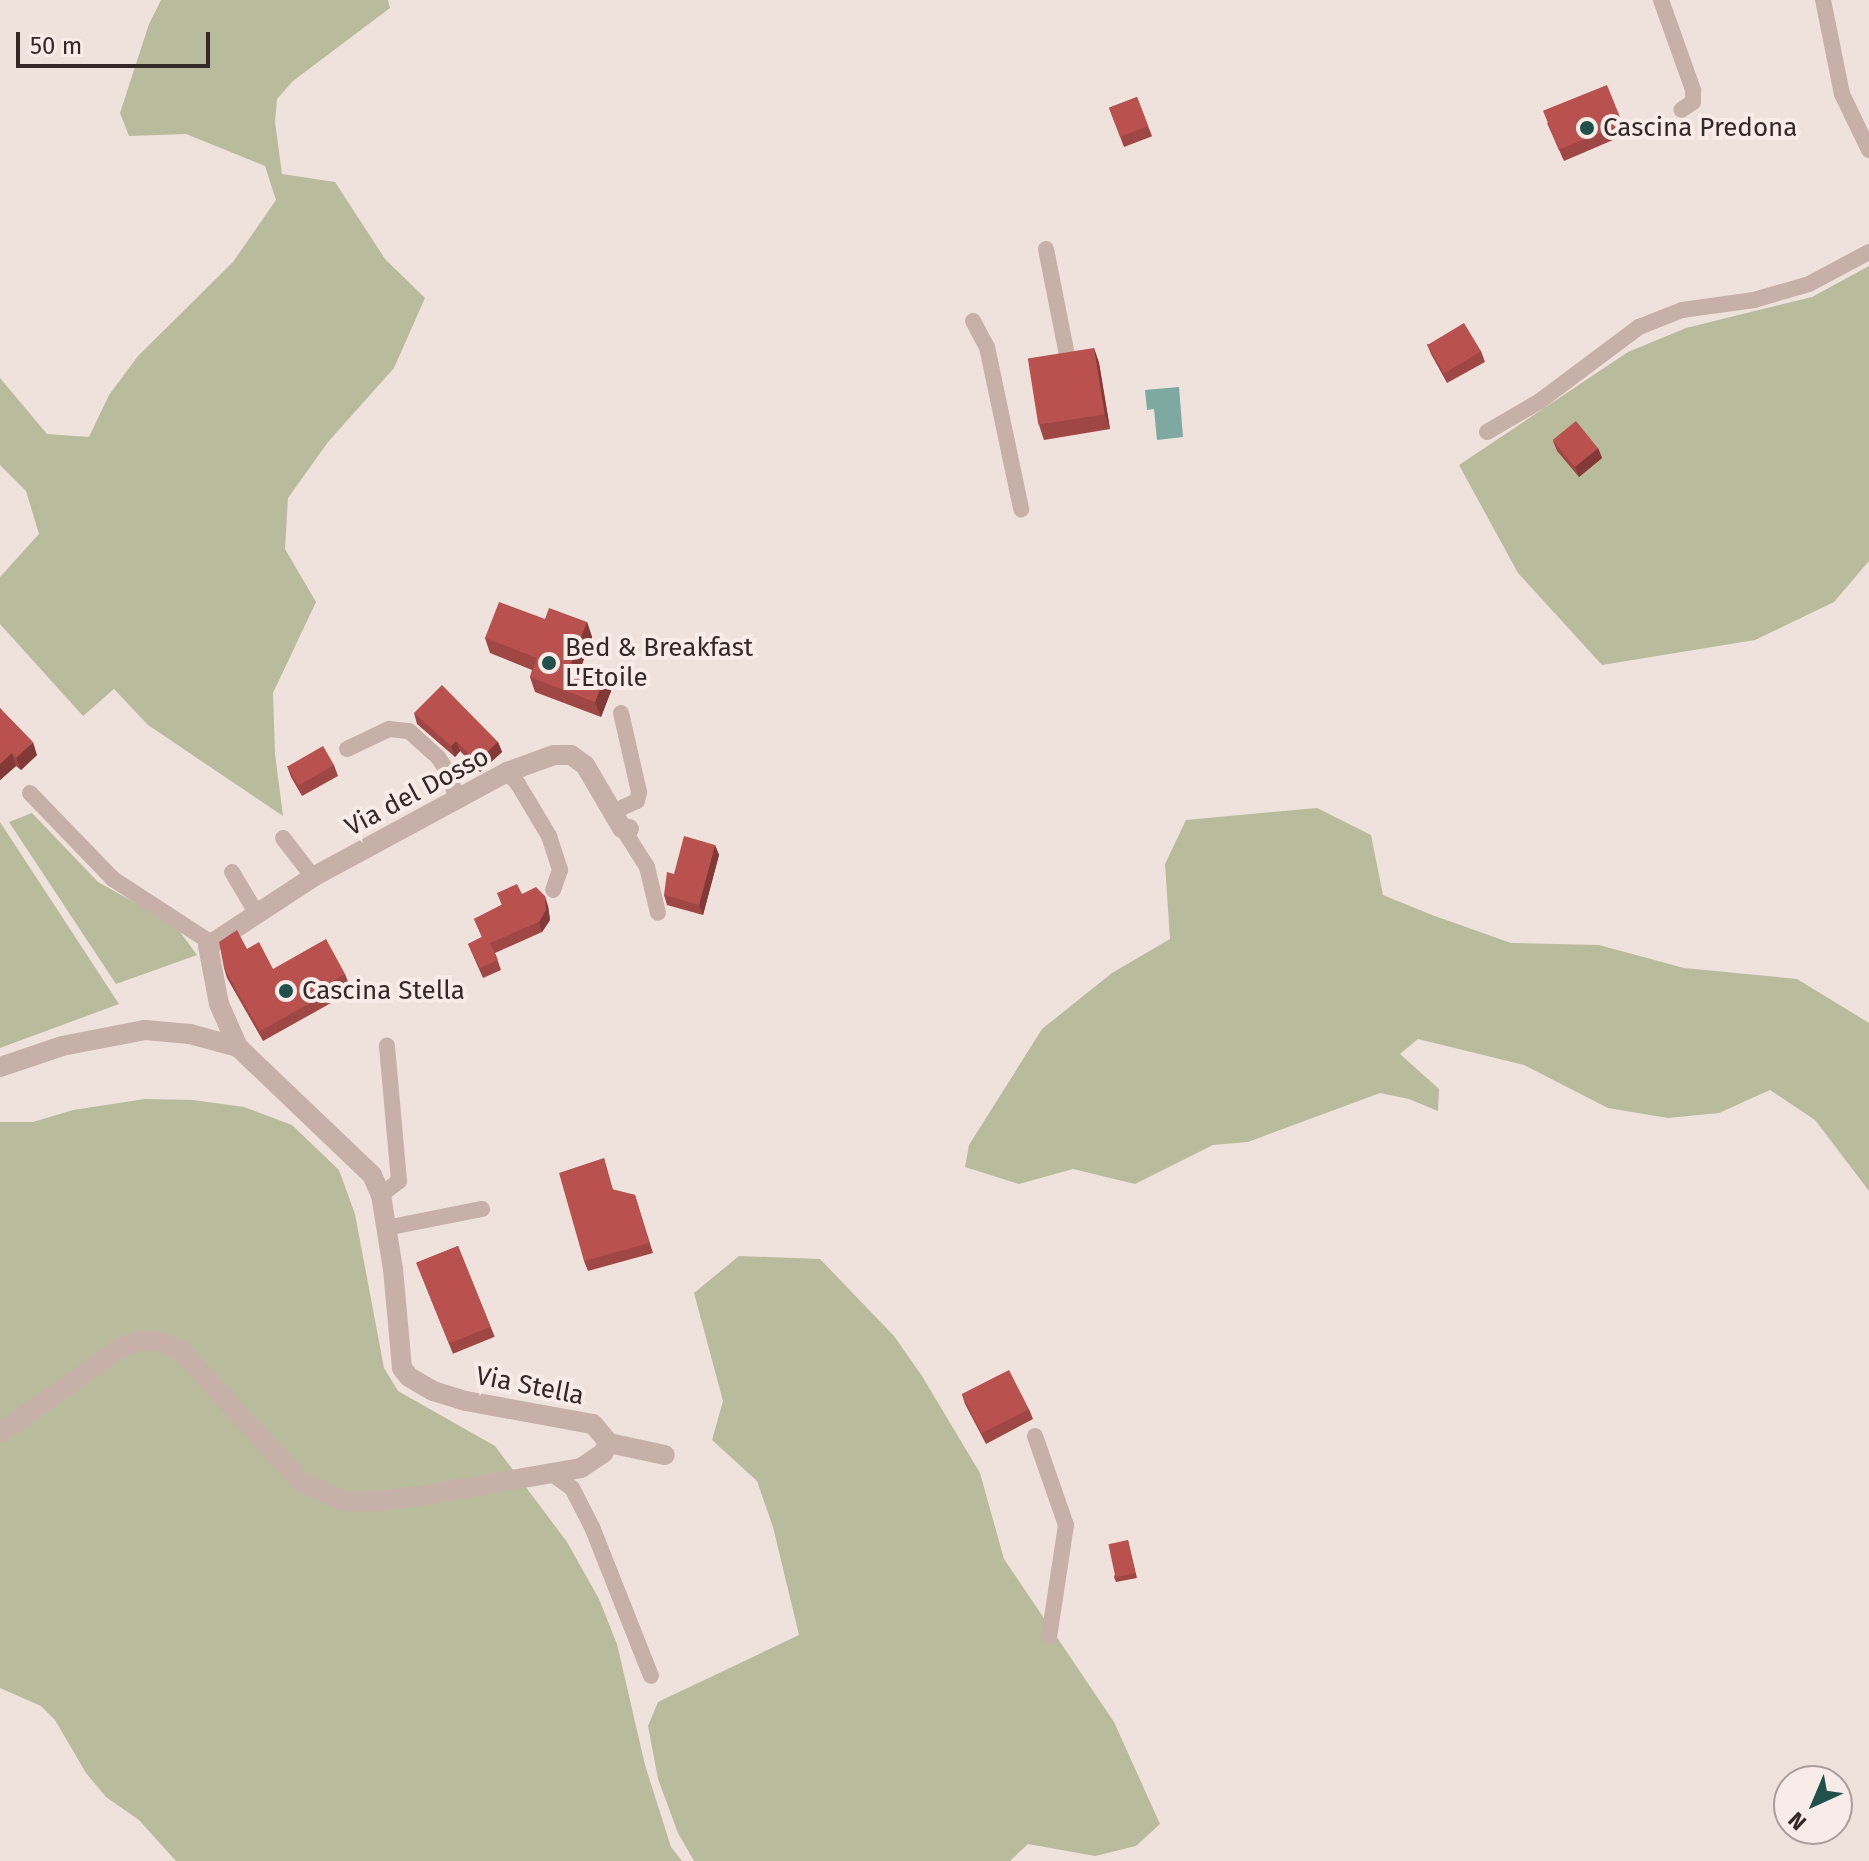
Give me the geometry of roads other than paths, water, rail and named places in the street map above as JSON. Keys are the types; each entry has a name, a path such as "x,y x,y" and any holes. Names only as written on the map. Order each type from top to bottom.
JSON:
{"street":[{"name":"Via del Dosso","path":"210,942 313,877 507,772 554,755 571,755 585,765 622,823"},
{"path":"210,942 207,951 219,1004 238,1047"},
{"name":"Via Stella","path":"0,1067 62,1046 145,1030 190,1034 238,1047 359,1159 381,1195 402,1368 409,1377 433,1391 466,1401 593,1424 609,1443"},
{"path":"0,1433 120,1348 137,1341 157,1341 180,1350 301,1482 342,1501 372,1502 419,1496 581,1468 603,1453 609,1443 665,1455"}],"lane":[{"path":"1661,0 1693,90 1693,102 1681,110"},
{"path":"1823,0 1842,94 1869,150"},
{"path":"1046,249 1067,355"},
{"path":"1487,432 1540,401 1639,327 1682,310 1754,300 1809,284 1869,252"},
{"path":"973,321 983,332 987,347 1021,509"},
{"path":"621,713 639,792 637,801 622,823 647,867 658,913"},
{"path":"347,749 389,729 409,731 438,757 451,777 456,800"},
{"path":"507,772 518,784 549,836 560,870 553,890"},
{"path":"30,793 113,879 210,942"},
{"path":"283,838 313,877"},
{"path":"232,872 257,914"},
{"path":"381,1195 399,1181 387,1046"},
{"path":"386,1228 482,1209"},
{"path":"1035,1436 1066,1525 1049,1637"},
{"path":"551,1473 572,1488 592,1527 651,1676"}],"water":[{"path":"1179,387 1183,437 1157,440 1154,409 1147,410 1145,390"}],"place":[{"name":"Cascina Predona","path":"1587,128"},
{"name":"Bed & Breakfast L'Etoile","path":"549,663"},
{"name":"Cascina Stella","path":"286,991"}]}
